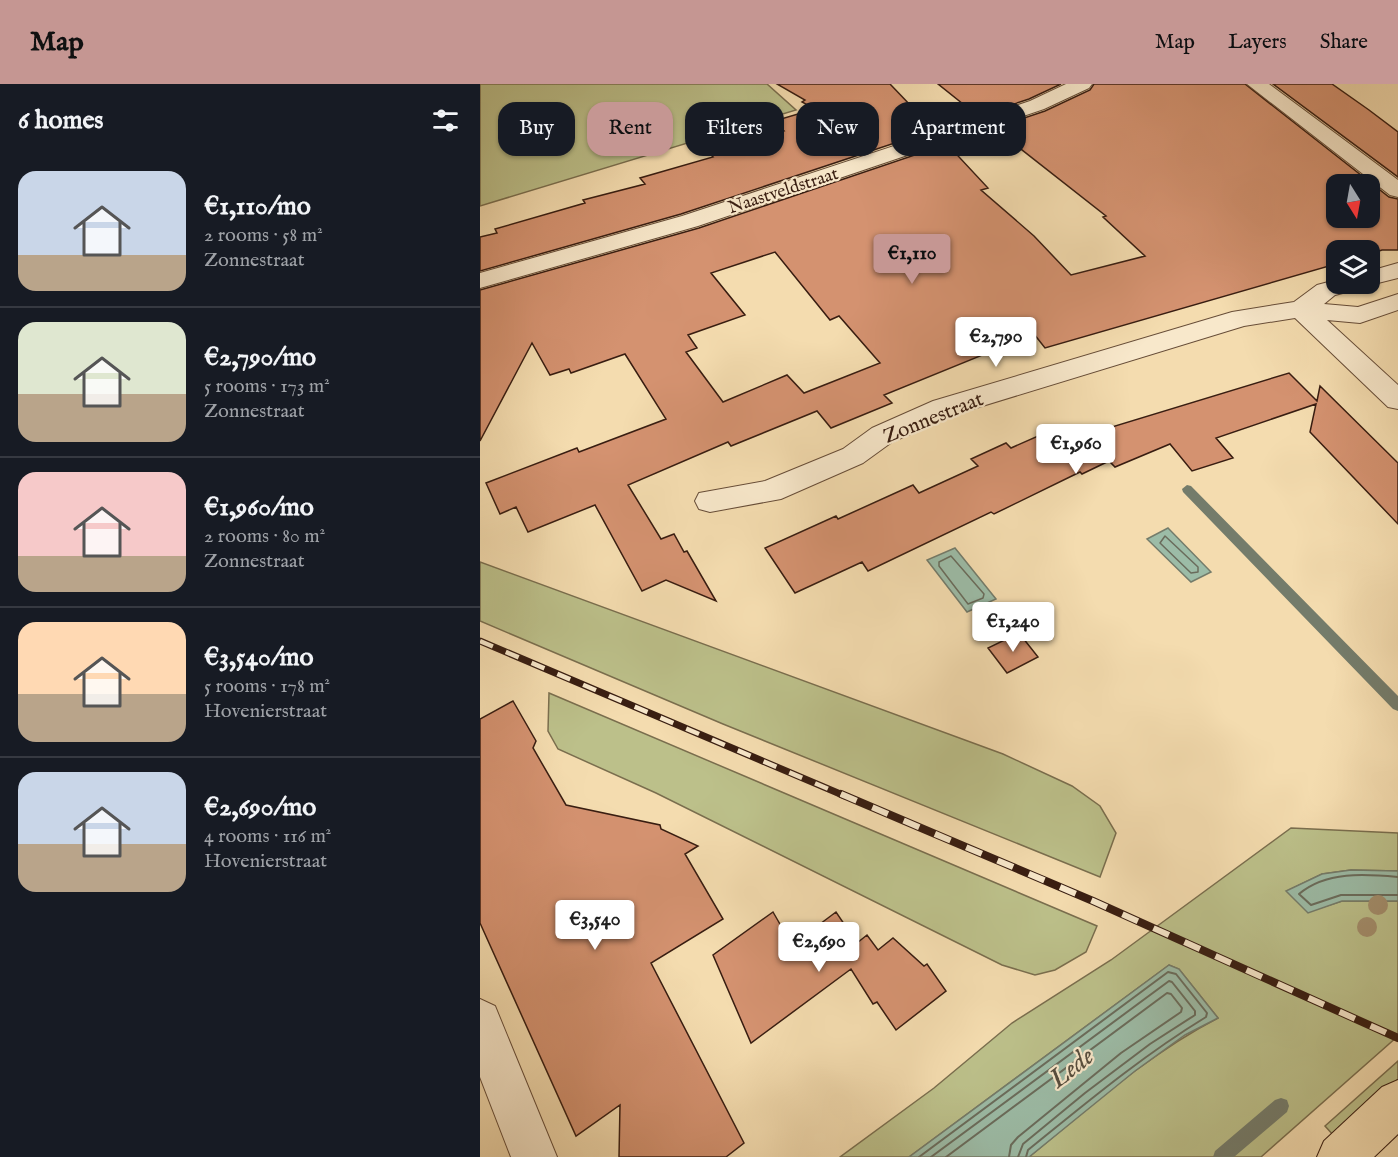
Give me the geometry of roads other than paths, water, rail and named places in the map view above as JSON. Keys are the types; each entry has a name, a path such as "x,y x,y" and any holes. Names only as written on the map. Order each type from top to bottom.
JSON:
{"main road":[{"path":"1342,1156 1398,1103"}],"street":[{"name":"Naastveldstraat","path":"480,281 690,221 1037,105 1082,84"},
{"path":"1257,84 1398,190"},
{"path":"1380,275 1398,270"},
{"name":"Zonnestraat","path":"1301,309 1326,290"},
{"name":"Zonnestraat","path":"710,501 770,491 853,456 882,435 943,408 1241,318 1301,309 1359,315 1398,302"},
{"path":"1301,309 1398,400"},
{"path":"480,1021 534,1157"}],"water":[{"path":"1168,528 1211,572 1191,582 1147,539"},
{"path":"955,548 996,599 967,612 927,560"},
{"path":"1351,870 1398,871 1398,901 1342,901 1308,913 1286,891 1322,874"},
{"name":"Lede","path":"1169,965 1179,969 1218,1018 1185,1035 1135,1071 1029,1157 909,1157"}],"waterway":[{"path":"1187,489 1398,705"},
{"path":"1221,1157 1281,1106"}],"railway":[{"path":"480,641 845,796"},
{"path":"841,794 1093,901 1398,1038"}]}
